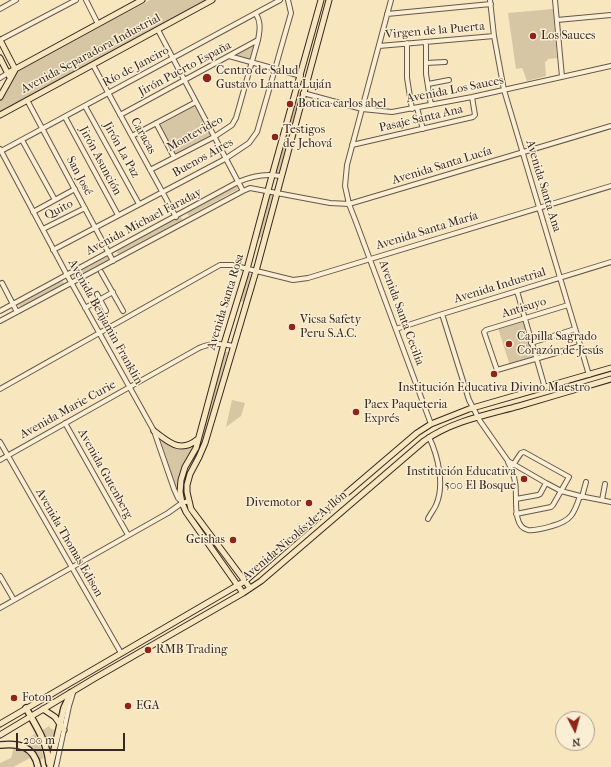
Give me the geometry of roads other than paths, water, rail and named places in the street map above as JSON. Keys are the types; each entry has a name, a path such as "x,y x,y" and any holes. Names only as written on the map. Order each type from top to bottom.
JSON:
{"highway":[{"path":"50,767 64,708 73,692"},
{"path":"26,708 46,746 50,767"},
{"path":"0,745 18,745 28,749 34,754 38,767"}],"main road":[{"name":"Avenida Separadora Industrial","path":"16,69 142,0"},
{"name":"Avenida Separadora Industrial","path":"0,115 212,0"},
{"name":"Avenida Santa Rosa","path":"243,592 186,512 182,503 180,492 181,480 185,467 196,448 321,0"},
{"name":"Avenida Santa Rosa","path":"250,588 191,508 187,492 188,479 205,443 256,271 280,176 329,0"},
{"path":"0,40 16,69 9,76 0,97"},
{"path":"0,58 9,76"},
{"name":"Avenida Nicolás de Ayllón","path":"0,724 238,586 417,433 431,424 473,408 611,368"},
{"name":"Avenida Nicolás de Ayllón","path":"0,735 250,588 293,554 429,437 452,425 477,417 611,379"},
{"path":"154,431 167,441 177,446 184,447 192,444 198,439"},
{"path":"43,710 52,714 64,730"}],"street":[{"path":"0,9 15,0"},
{"path":"0,40 76,0"},
{"path":"86,0 98,24"},
{"name":"Río de Janeiro","path":"1,150 43,129 280,0"},
{"name":"Buenos Aires","path":"53,250 225,159 249,143 257,132 291,13 288,0"},
{"name":"Avenida Santa Cecilia","path":"391,0 352,144 347,165 346,186 349,204 431,424"},
{"path":"555,0 562,77"},
{"path":"388,14 491,2"},
{"name":"Avenida Santa Ana","path":"491,2 494,36 504,90 589,375"},
{"name":"Montevideo","path":"150,170 214,137 232,125 258,40 260,28 259,19 256,14"},
{"path":"556,20 611,15"},
{"path":"158,30 242,191"},
{"name":"Virgen de la Puerta","path":"379,46 494,36"},
{"name":"Jirón Puerto España","path":"120,115 258,40"},
{"path":"426,42 426,63 431,105"},
{"path":"407,44 407,78 412,109"},
{"path":"229,56 300,76"},
{"path":"426,63 445,62"},
{"name":"Caracas","path":"93,65 176,217"},
{"name":"Avenida Los Sauces","path":"303,94 362,109 389,113 472,97 611,66"},
{"name":"Avenida Separadora Industrial","path":"0,78 9,76"},
{"path":"428,84 449,80"},
{"name":"Pasaje Santa Ana","path":"352,144 474,117 472,97"},
{"name":"San José","path":"27,100 113,261"},
{"path":"132,136 196,102"},
{"name":"Jirón La Paz","path":"85,106 139,204"},
{"path":"417,108 423,129"},
{"name":"Jirón Asunción","path":"65,117 118,215"},
{"path":"156,124 174,157"},
{"name":"Avenida Santa Lucía","path":"276,192 298,198 330,203 349,204 611,126"},
{"path":"22,140 55,200"},
{"name":"Avenida Benjamin Franklin","path":"1,150 53,250 154,431 174,489 182,503"},
{"name":"Avenida Michael Faraday","path":"0,311 176,217 238,182 252,176 272,174 280,176"},
{"name":"Avenida Santa María","path":"0,389 220,265 232,265 293,280 308,278 611,186"},
{"name":"Avenida Michael Faraday","path":"0,321 242,191 254,188 276,192"},
{"path":"33,212 75,189"},
{"name":"Quito","path":"42,229 85,208"},
{"path":"183,212 188,220"},
{"name":"Avenida Industrial","path":"396,329 611,262"},
{"path":"101,272 123,311"},
{"path":"2,283 17,312"},
{"path":"517,291 545,388"},
{"path":"85,308 113,292"},
{"path":"97,294 106,311"},
{"name":"Antisuyo","path":"536,359 496,370 484,332 486,330 568,305"},
{"path":"442,314 469,400 477,417 508,462 515,482 516,514 517,520 521,526 527,530 538,529 559,524 570,518 575,513 586,482"},
{"path":"531,343 575,329"},
{"name":"Avenida Marie Curie","path":"0,460 203,346 208,344 224,344 233,346"},
{"path":"536,359 580,346"},
{"name":"Avenida Gutenberg","path":"65,423 128,535"},
{"path":"428,519 436,505 440,480 437,457 429,437"},
{"name":"Avenida Thomas Edison","path":"0,442 121,654"},
{"path":"513,465 522,452 537,458 569,476 554,505 551,507 516,514"},
{"path":"508,462 561,491 581,497 611,502"},
{"path":"516,499 538,495 546,484"},
{"path":"602,500 605,484"},
{"path":"0,608 168,513 182,503 189,501"},
{"path":"0,576 14,600"},
{"path":"56,767 73,692"}],"place":[{"name":"Los Sauces","path":"533,36"},
{"name":"Centro de Salud Gustavo Lanatta Luján","path":"207,78"},
{"name":"Botica carlos abel","path":"290,104"},
{"name":"Testigos de Jehová","path":"275,137"},
{"name":"Vicsa Safety Peru S.A.C.","path":"292,327"},
{"name":"Capilla Sagrado Corazón de Jesús","path":"509,344"},
{"name":"Institución Educativa Divino Maestro","path":"494,374"},
{"name":"Paex Paqueteria Exprés","path":"356,412"},
{"name":"Institución Educativa 500 El Bosque","path":"524,479"},
{"name":"Divemotor","path":"309,503"},
{"name":"Geishas","path":"233,540"},
{"name":"RMB Trading","path":"148,650"},
{"name":"Foton","path":"14,698"},
{"name":"EGA","path":"128,706"}]}
